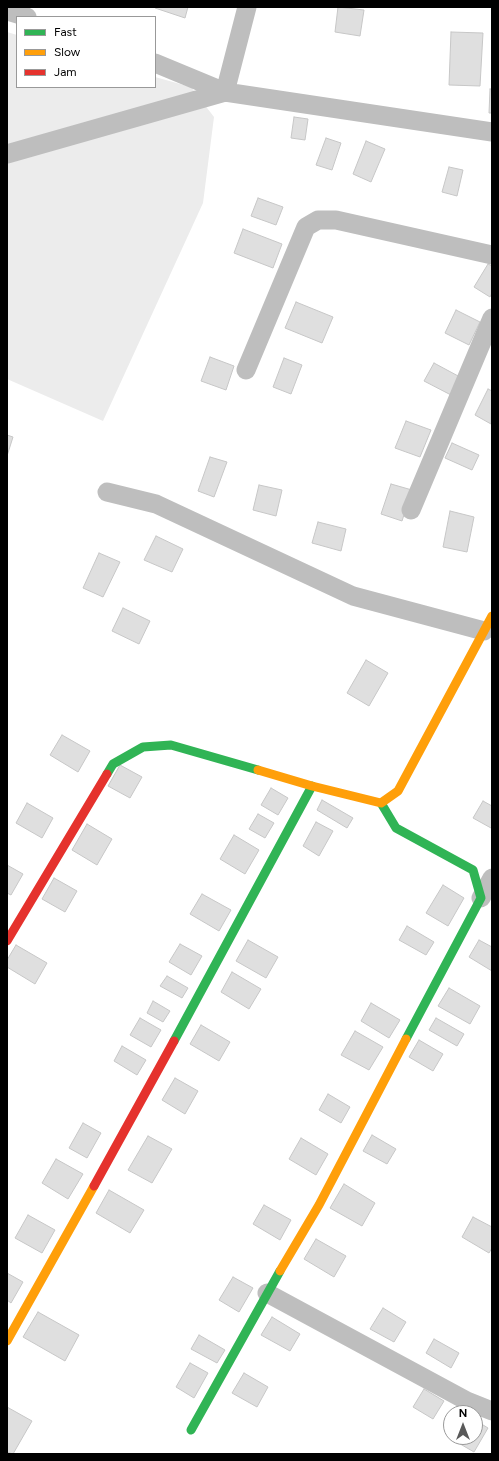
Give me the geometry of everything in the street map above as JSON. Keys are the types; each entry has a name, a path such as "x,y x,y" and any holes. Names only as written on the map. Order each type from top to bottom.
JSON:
{"street":[{"path":"225,92 247,7"},
{"path":"7,11 24,16"},
{"path":"156,63 225,92 492,132"},
{"path":"7,154 225,92"},
{"path":"246,370 306,227 318,220 336,220 492,255"},
{"path":"411,510 492,318"},
{"path":"107,492 156,504 352,596 488,623 398,792 382,803"},
{"path":"7,941 113,764 143,747 171,745 312,786 382,803 396,828 473,870 481,898"},
{"path":"7,1341 160,1068 312,786"},
{"path":"191,1430 267,1293 319,1205 492,878"},
{"path":"267,1293 467,1401 492,1411"}],"shaded area":[{"path":"7,32 16,35 16,88 156,88 156,77 191,87 214,117 203,203 103,421 7,379"}],"building":[{"path":"188,7 185,18 155,8"},
{"path":"338,7 364,10 360,36 335,32"},
{"path":"451,32 483,33 480,86 449,85"},
{"path":"490,89 492,89 492,113 489,113"},
{"path":"294,117 308,119 305,140 291,138"},
{"path":"326,138 341,143 332,170 316,165"},
{"path":"366,141 385,149 371,182 353,174"},
{"path":"449,167 463,170 457,196 442,192"},
{"path":"258,198 283,207 276,225 251,216"},
{"path":"243,229 282,244 273,268 234,253"},
{"path":"488,264 492,266 492,293 490,297 474,287"},
{"path":"296,302 333,317 322,343 285,328"},
{"path":"456,310 480,322 469,345 445,333"},
{"path":"210,357 234,366 226,390 201,381"},
{"path":"284,358 302,365 291,394 273,387"},
{"path":"434,363 460,377 451,395 424,381"},
{"path":"488,389 492,391 491,424 475,415"},
{"path":"406,421 431,430 420,457 395,448"},
{"path":"7,435 13,437 7,456"},
{"path":"452,443 479,455 472,470 445,458"},
{"path":"210,457 227,462 214,497 198,491"},
{"path":"391,484 412,490 402,521 381,514"},
{"path":"259,485 282,490 276,516 253,510"},
{"path":"450,511 474,517 467,552 443,547"},
{"path":"318,522 346,529 341,551 312,543"},
{"path":"156,536 183,549 172,572 144,560"},
{"path":"99,553 120,562 103,597 83,588"},
{"path":"123,608 150,621 139,644 112,631"},
{"path":"366,660 388,673 369,706 347,693"},
{"path":"62,735 90,751 78,772 50,755"},
{"path":"120,765 142,777 130,798 108,786"},
{"path":"271,788 288,798 278,815 261,805"},
{"path":"322,800 353,818 347,828 317,810"},
{"path":"483,801 492,806 491,828 473,818"},
{"path":"27,803 53,818 42,838 16,823"},
{"path":"258,814 274,823 265,838 249,829"},
{"path":"316,822 333,831 319,856 303,846"},
{"path":"87,824 112,839 97,865 72,850"},
{"path":"234,835 259,850 245,874 220,859"},
{"path":"7,865 23,874 11,895 7,893"},
{"path":"54,878 77,891 65,912 42,899"},
{"path":"443,885 464,898 448,926 426,913"},
{"path":"202,894 231,910 219,931 190,914"},
{"path":"407,926 434,942 426,955 399,940"},
{"path":"248,940 278,957 266,978 236,961"},
{"path":"479,940 492,947 492,971 469,957"},
{"path":"180,944 202,956 191,975 169,962"},
{"path":"16,945 47,963 35,984 7,967 7,960"},
{"path":"232,972 261,989 249,1009 221,992"},
{"path":"167,976 188,988 182,998 160,986"},
{"path":"449,988 480,1006 470,1024 438,1006"},
{"path":"153,1001 170,1011 163,1022 147,1013"},
{"path":"371,1003 400,1020 389,1038 361,1021"},
{"path":"140,1018 161,1030 151,1047 130,1035"},
{"path":"436,1018 464,1034 457,1046 429,1030"},
{"path":"201,1025 230,1042 219,1061 190,1044"},
{"path":"355,1031 383,1047 369,1070 341,1055"},
{"path":"419,1040 443,1054 433,1071 409,1057"},
{"path":"122,1046 146,1060 137,1075 114,1061"},
{"path":"175,1078 198,1091 185,1114 162,1100"},
{"path":"328,1094 350,1107 341,1123 319,1110"},
{"path":"83,1123 101,1133 87,1158 69,1148"},
{"path":"372,1135 396,1149 387,1164 363,1151"},
{"path":"148,1136 172,1149 152,1183 128,1170"},
{"path":"301,1138 328,1154 316,1175 289,1159"},
{"path":"56,1159 83,1174 68,1199 42,1183"},
{"path":"344,1184 375,1203 362,1226 330,1208"},
{"path":"109,1190 144,1210 130,1233 96,1213"},
{"path":"264,1205 291,1220 280,1240 253,1224"},
{"path":"28,1215 55,1230 42,1253 15,1238"},
{"path":"473,1217 492,1227 492,1248 489,1253 462,1237"},
{"path":"316,1239 346,1256 334,1277 304,1259"},
{"path":"7,1273 23,1282 11,1303 7,1300"},
{"path":"233,1277 253,1288 239,1312 219,1300"},
{"path":"383,1308 406,1322 394,1342 370,1329"},
{"path":"38,1312 79,1335 65,1361 23,1337"},
{"path":"272,1317 300,1334 290,1351 261,1335"},
{"path":"199,1335 225,1350 217,1363 191,1349"},
{"path":"434,1339 459,1353 451,1368 426,1353"},
{"path":"190,1363 208,1373 194,1398 176,1387"},
{"path":"244,1373 268,1387 257,1407 232,1393"},
{"path":"424,1389 444,1401 433,1419 413,1407"},
{"path":"7,1407 32,1421 13,1454 7,1452"},
{"path":"483,1425 488,1428 483,1437"},
{"path":"462,1445 478,1445 474,1452"}],"traffic: fast":[{"path":"107,774 113,764 143,747 171,745 258,770"},
{"path":"174,1041 312,786"},
{"path":"381,803 396,828 473,870 481,898 406,1039"},
{"path":"191,1430 280,1271"}],"traffic: slow":[{"path":"258,770 312,786 381,803 398,791 492,616"},
{"path":"280,1271 319,1205 406,1039"},
{"path":"7,1341 94,1186"}],"traffic: jam":[{"path":"7,941 107,774"},
{"path":"94,1186 174,1041"}]}
